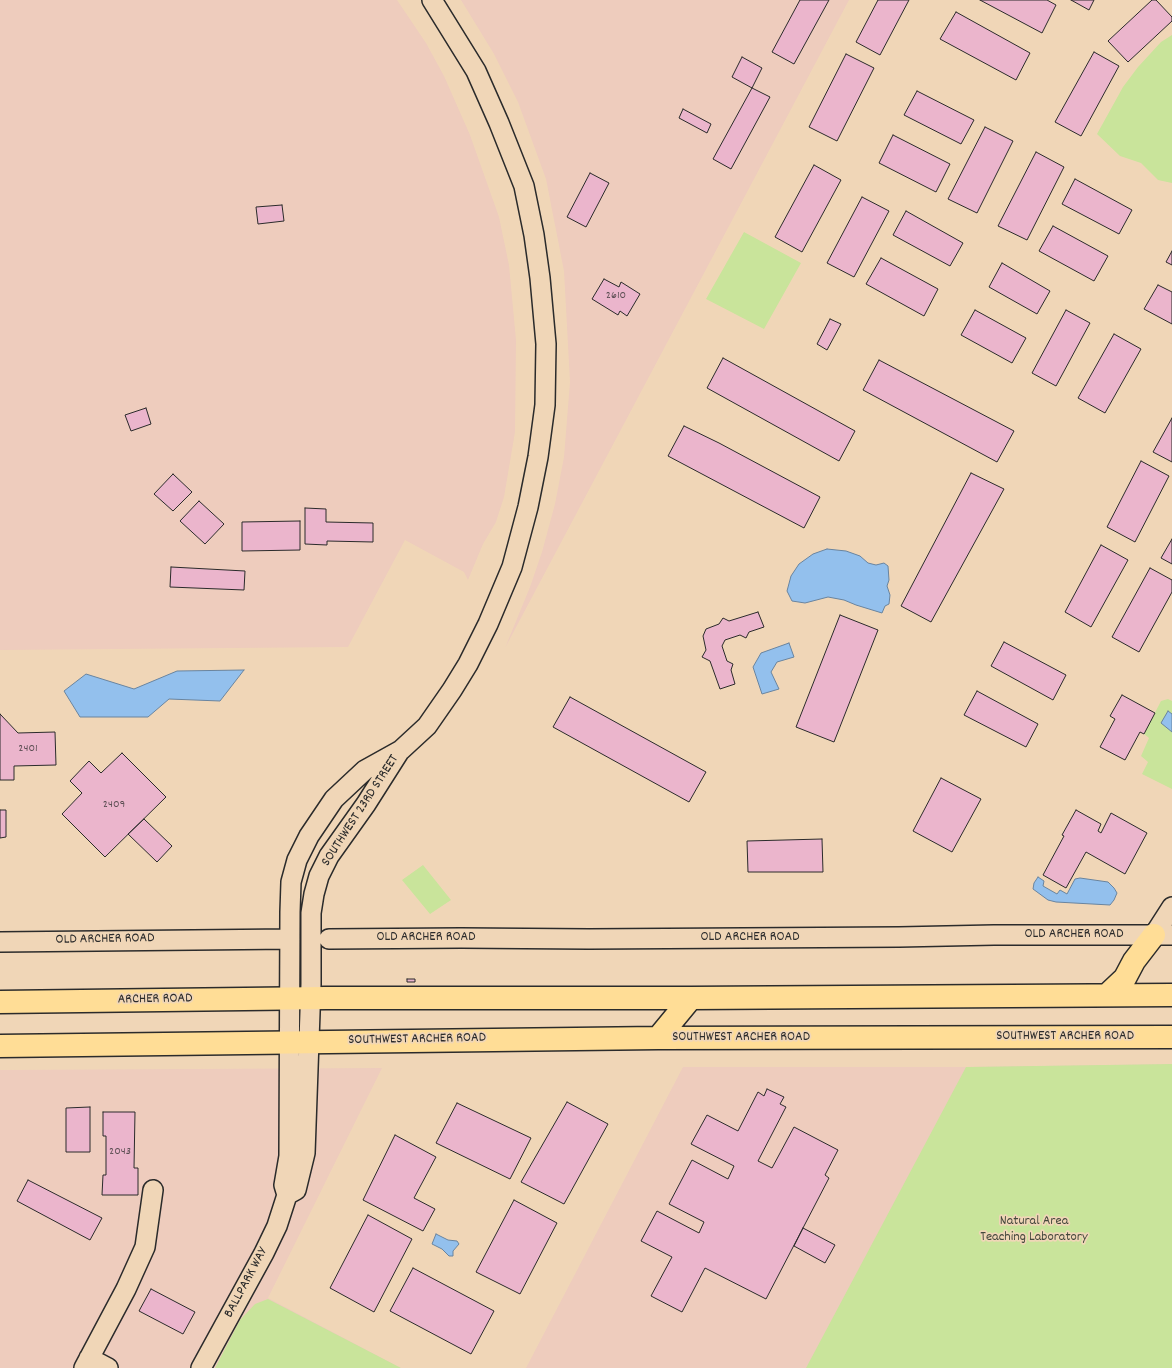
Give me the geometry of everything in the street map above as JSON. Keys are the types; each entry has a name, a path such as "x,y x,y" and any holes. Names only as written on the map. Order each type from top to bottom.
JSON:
{"main road":[{"path":"1108,994 1125,978 1134,961 1163,935"},
{"path":"300,999 690,998 1108,994 1172,995"},
{"path":"658,1038 690,998"},
{"name":"ARCHER ROAD","path":"0,1002 300,999"},
{"name":"SOUTHWEST ARCHER ROAD","path":"299,1042 658,1038 1172,1037"},
{"path":"0,1046 299,1042"}],"street":[{"path":"401,750 427,726 464,671 488,624 512,567 530,500 545,405 546,344 540,278 534,236 524,186 500,123 476,71 432,0"},
{"name":"SOUTHWEST 23RD STREET","path":"300,999 311,964 311,919 314,894 319,876 328,856 366,804 401,750"},
{"name":"SOUTHWEST 23RD STREET","path":"299,1042 300,999 290,939 291,882 297,860 309,836 334,799 365,770 401,750"},
{"path":"1163,935 1172,907"},
{"path":"311,919 329,939 311,964"},
{"name":"OLD ARCHER ROAD","path":"329,939 893,938 994,935 1163,935"},
{"name":"OLD ARCHER ROAD","path":"0,942 290,939"},
{"name":"BALLPARK WAY","path":"201,1368 264,1253 277,1226 288,1195 296,1190 305,1153 299,1042"},
{"path":"108,1368 87,1363 126,1289 144,1247 149,1225 153,1190"}],"shaded area":[{"path":"0,0 397,0 426,43 444,76 470,135 499,217 509,265 516,340 515,432 504,497 496,522 483,544 468,580 464,572 405,540 348,647 0,650"},
{"path":"461,0 849,0 505,648 530,587 542,552 555,504 564,457 570,382 564,271 546,179 518,102 494,54"},
{"path":"1172,1064 1172,1368 526,1368 683,1067 966,1067"},
{"path":"382,1068 268,1298 401,1368 0,1368 0,1070"}],"green space":[{"path":"1172,35 1172,183 1158,180 1141,163 1120,156 1097,134 1123,87 1138,67 1161,42"},
{"path":"744,232 801,263 764,329 706,299"},
{"path":"1168,699 1172,701 1172,789 1142,774 1148,762 1141,756 1149,738 1144,734 1161,701"},
{"path":"423,865 451,900 430,914 402,880"},
{"name":"Natural Area Teaching Laboratory","path":"1172,1064 1172,1368 806,1368 966,1067"},
{"path":"268,1299 401,1368 215,1368 240,1320 255,1304"}],"water":[{"path":"827,549 846,551 860,556 868,563 876,565 884,563 888,566 889,580 887,586 890,595 889,604 885,606 882,613 844,600 828,597 805,603 792,601 787,591 791,576 799,564 813,554"},
{"path":"789,643 794,657 777,662 771,672 779,689 762,694 753,667 761,653"},
{"path":"244,670 220,701 169,699 148,717 80,717 64,691 86,674 134,689 177,671"},
{"path":"1168,711 1172,714 1172,732 1161,723"},
{"path":"1038,877 1044,881 1043,886 1057,894 1060,890 1067,894 1075,879 1080,878 1108,882 1117,893 1110,905 1056,902 1048,900 1033,889 1034,883"},
{"path":"436,1234 448,1240 457,1241 459,1244 453,1251 453,1256 449,1256 442,1249 432,1244"}],"building":[{"path":"800,0 829,0 794,64 772,52"},
{"path":"878,0 909,0 880,55 856,42"},
{"path":"980,0 1047,0 1056,5 1042,33"},
{"path":"1071,0 1094,0 1089,10"},
{"path":"1152,0 1156,0 1172,17 1172,21 1128,62 1108,41"},
{"path":"956,12 1030,53 1016,80 940,39"},
{"path":"1094,52 1119,66 1081,136 1055,122"},
{"path":"846,54 874,68 837,141 809,127"},
{"path":"742,57 762,68 752,88 732,77"},
{"path":"752,88 770,97 731,169 713,159"},
{"path":"917,91 974,120 961,144 904,115"},
{"path":"683,109 711,124 707,133 679,118"},
{"path":"985,127 1013,141 977,213 948,199"},
{"path":"893,135 950,164 936,192 879,163"},
{"path":"1036,152 1064,167 1027,240 998,226"},
{"path":"814,165 841,180 802,252 775,237"},
{"path":"590,173 609,183 586,227 567,217"},
{"path":"1075,179 1132,210 1119,234 1062,204"},
{"path":"862,197 889,211 854,277 827,263"},
{"path":"282,205 284,221 258,224 256,207"},
{"path":"906,211 963,243 950,266 893,235"},
{"path":"1053,226 1108,256 1094,281 1039,251"},
{"path":"1172,251 1172,265 1166,262"},
{"path":"881,258 938,289 924,316 866,284"},
{"path":"1002,263 1050,291 1037,314 989,287"},
{"path":"604,279 619,287 621,282 640,294 627,316 620,311 618,315 592,299"},
{"path":"1158,285 1172,292 1172,324 1144,309"},
{"path":"975,310 1026,338 1012,363 961,335"},
{"path":"1066,310 1090,323 1056,386 1032,373"},
{"path":"830,319 841,324 827,350 817,344"},
{"path":"1114,334 1141,349 1105,413 1078,398"},
{"path":"723,358 855,431 839,461 707,388"},
{"path":"879,360 1014,431 997,462 863,390"},
{"path":"146,408 151,424 131,431 125,415"},
{"path":"1172,418 1172,462 1153,452"},
{"path":"684,426 820,497 804,528 668,456"},
{"path":"1141,461 1169,476 1135,542 1107,527"},
{"path":"971,473 1004,489 931,622 901,606"},
{"path":"173,474 192,492 173,511 154,494"},
{"path":"199,501 224,524 205,544 180,521"},
{"path":"305,508 326,509 326,522 373,523 373,542 327,541 327,545 305,544"},
{"path":"300,521 300,550 242,551 242,522"},
{"path":"1172,539 1172,564 1161,558"},
{"path":"1101,545 1128,560 1091,627 1065,612"},
{"path":"171,567 245,571 244,590 170,587"},
{"path":"1150,568 1172,580 1172,592 1139,652 1112,637"},
{"path":"758,612 764,627 749,632 746,638 740,635 725,640 722,646 727,661 733,664 731,670 735,684 720,689 710,661 702,657 706,650 703,636 706,629 719,624 723,618 729,621"},
{"path":"840,615 878,630 834,742 796,727"},
{"path":"1004,642 1066,675 1053,700 991,666"},
{"path":"977,691 1038,724 1026,747 964,715"},
{"path":"1122,695 1155,713 1144,734 1140,732 1125,760 1100,747 1115,719 1110,716"},
{"path":"570,697 706,772 689,802 553,727"},
{"path":"0,714 18,733 55,732 56,765 14,766 14,780 0,780"},
{"path":"122,753 166,797 105,857 62,814 82,793 70,781 89,761 101,773"},
{"path":"941,778 981,799 952,852 913,831"},
{"path":"0,810 6,810 6,837 0,838"},
{"path":"1076,810 1101,824 1098,831 1101,833 1111,813 1147,833 1125,874 1086,852 1066,888 1043,875"},
{"path":"144,819 172,846 157,862 128,834"},
{"path":"822,839 823,872 748,872 747,841"},
{"path":"407,979 415,979 415,982 407,982"},
{"path":"767,1089 784,1097 780,1104 786,1107 758,1161 772,1168 794,1127 838,1150 825,1175 829,1178 766,1299 705,1268 682,1312 651,1296 672,1257 641,1241 657,1211 699,1233 704,1222 669,1204 692,1160 728,1179 734,1166 691,1144 707,1115 738,1131 758,1092 764,1096"},
{"path":"567,1102 608,1124 564,1204 521,1182"},
{"path":"457,1103 531,1138 510,1179 436,1143"},
{"path":"90,1107 90,1152 66,1152 66,1108"},
{"path":"103,1112 135,1112 134,1168 138,1168 138,1195 102,1195 103,1175 106,1175 106,1136 103,1136"},
{"path":"395,1135 436,1157 414,1198 435,1209 423,1231 363,1200"},
{"path":"28,1180 102,1218 90,1240 17,1201"},
{"path":"514,1200 557,1223 520,1294 476,1272"},
{"path":"368,1215 412,1239 374,1312 330,1288"},
{"path":"803,1228 835,1245 825,1263 794,1246"},
{"path":"413,1268 494,1311 471,1354 390,1311"},
{"path":"151,1289 195,1312 183,1334 139,1311"}]}
